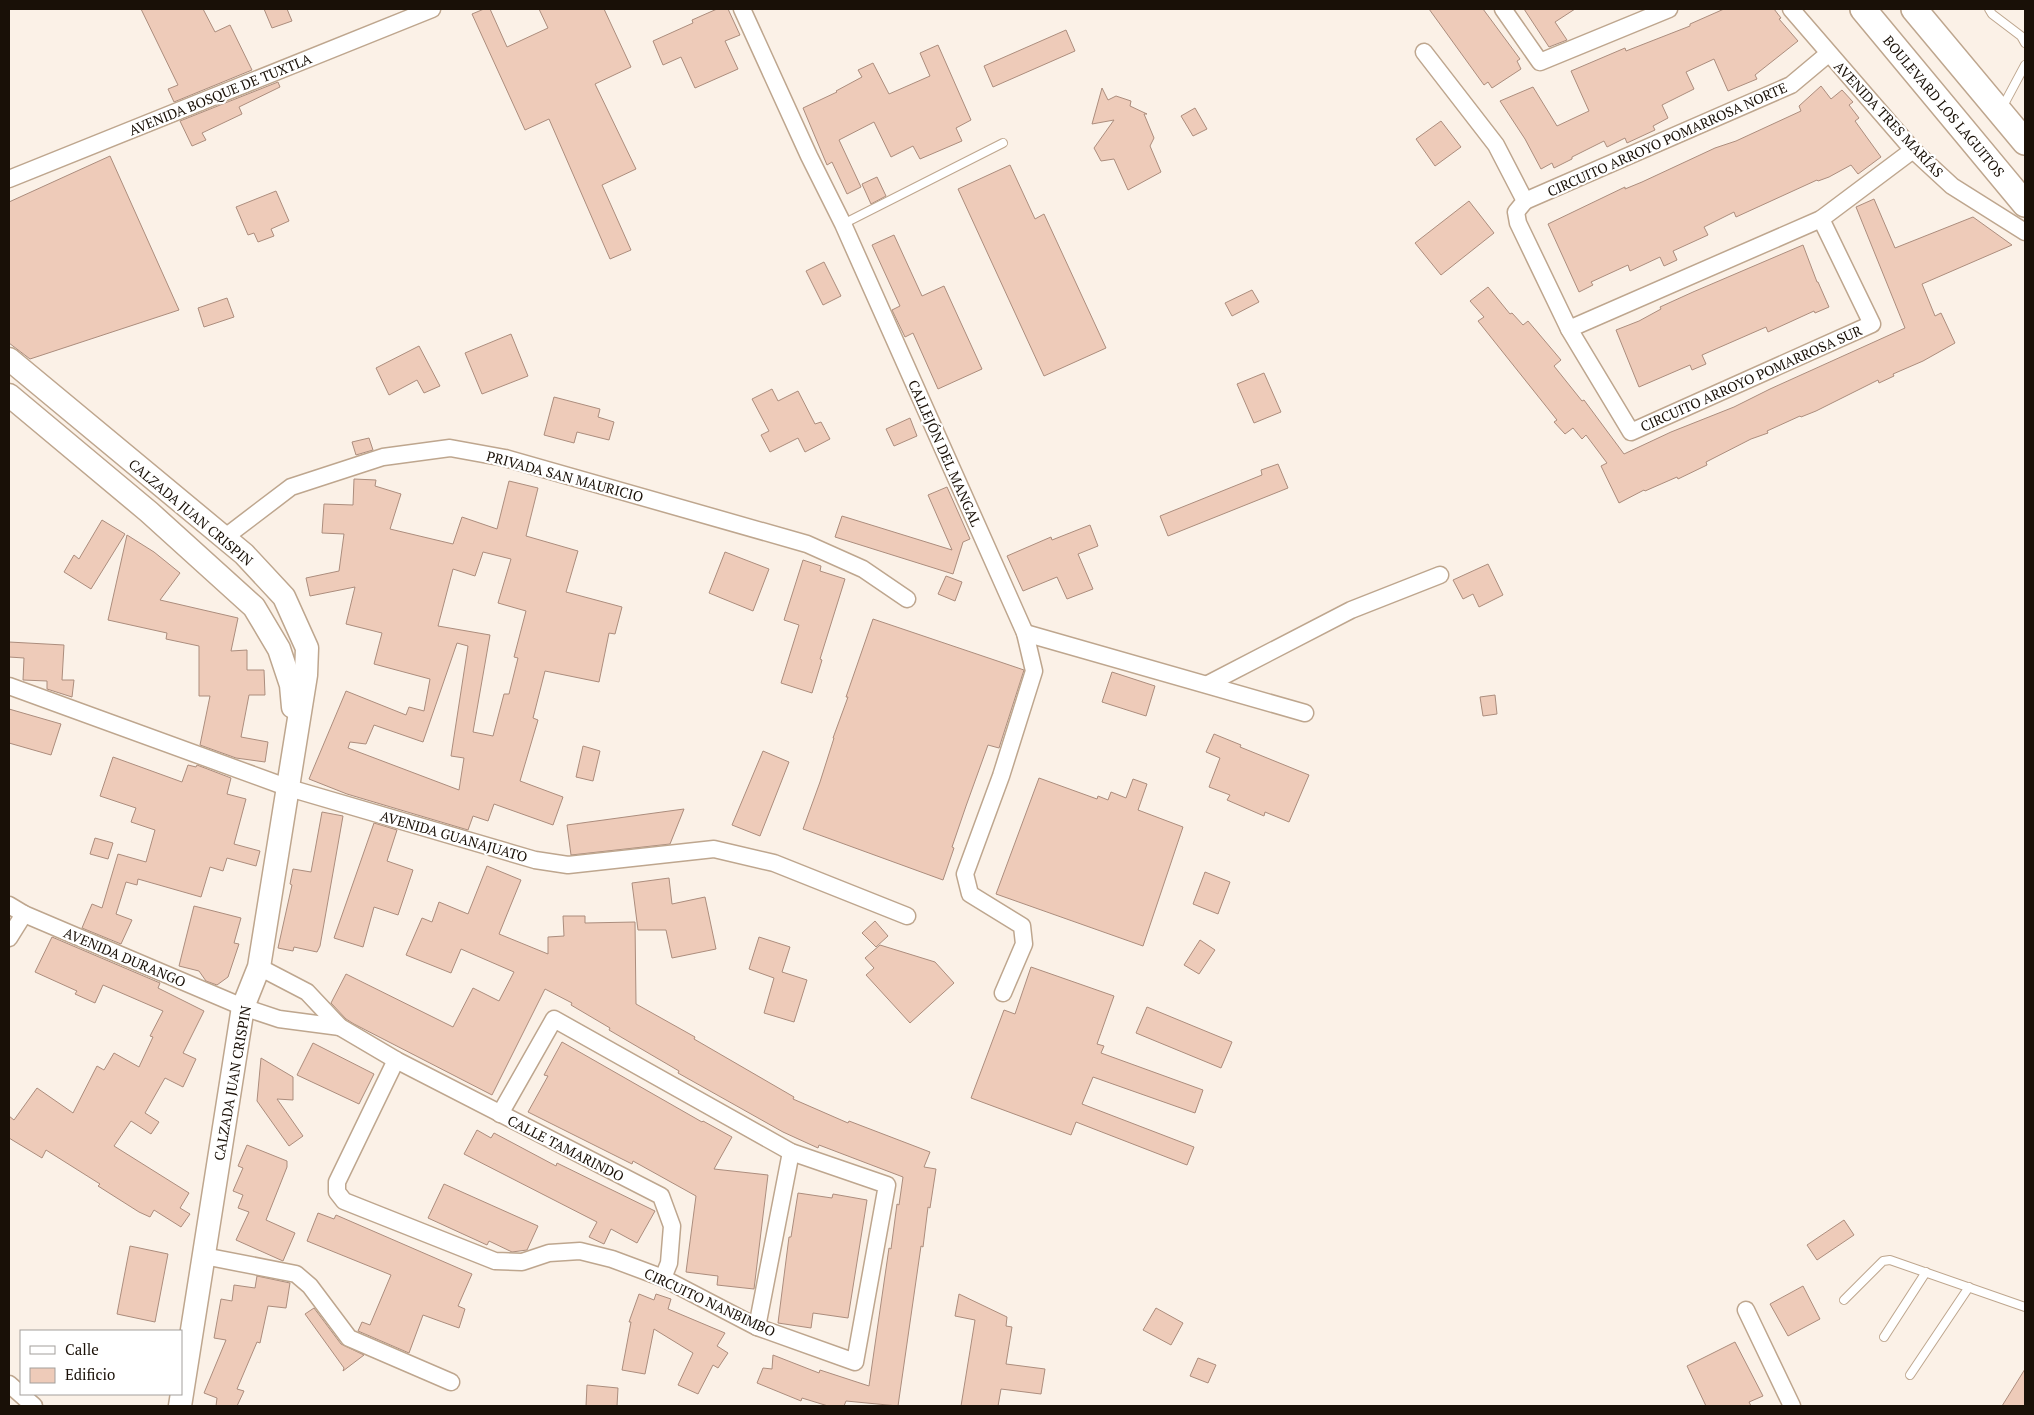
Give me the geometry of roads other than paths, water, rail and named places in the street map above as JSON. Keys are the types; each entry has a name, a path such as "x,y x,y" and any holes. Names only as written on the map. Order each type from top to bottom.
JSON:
{"main road":[{"name":"BOULEVARD LOS LAGUITOS","path":"1863,9 2025,204"},
{"path":"1914,9 2025,142"},
{"name":"CALZADA JUAN CRISPIN","path":"9,359 244,554 284,597 306,648 306,675 289,788 259,967 243,1007 182,1394"},
{"name":"CALZADA JUAN CRISPIN","path":"9,395 149,512 254,607 278,649 291,685 296,733"}],"street":[{"name":"AVENIDA BOSQUE DE TUXTLA","path":"9,179 432,9"},
{"name":"CALLEJÓN DEL MANGAL","path":"742,9 809,156 843,224 1025,633 1034,671 1001,776 965,874 970,894 1022,926 1024,944 1003,993"},
{"path":"1503,9 1540,62 1669,9"},
{"name":"AVENIDA TRES MARÍAS","path":"1791,9 1913,150 1952,186 2025,232"},
{"path":"1424,52 1496,145 1525,200 1516,212 1518,223 1569,329 1821,219 1913,150"},
{"name":"CIRCUITO ARROYO POMARROSA NORTE","path":"1525,200 1791,85 1828,54"},
{"name":"CIRCUITO ARROYO POMARROSA SUR","path":"1569,329 1631,432 1872,324 1821,219"},
{"name":"PRIVADA SAN MAURICIO","path":"224,538 291,487 383,457 450,448 505,458 807,544 863,569 907,599"},
{"path":"1208,684 1351,610 1440,575"},
{"path":"1025,633 1305,713"},
{"name":"AVENIDA GUANAJUATO","path":"9,686 289,788 535,860 568,865 714,849 774,863 907,916"},
{"name":"AVENIDA DURANGO","path":"9,905 24,914 243,1007"},
{"path":"9,938 24,914"},
{"path":"259,967 306,992 340,1027 396,1060"},
{"path":"243,1007 280,1019 340,1027"},
{"name":"CIRCUITO NANBIMBO","path":"396,1060 337,1182 337,1192 344,1201 495,1261 522,1262 549,1253 580,1251 612,1259 663,1278 757,1327 855,1362 887,1185 791,1152 554,1019 500,1114"},
{"name":"CALLE TAMARINDO","path":"396,1060 661,1196 672,1226 669,1263 663,1278"},
{"path":"757,1327 791,1152"},
{"path":"204,1256 296,1274 310,1286 349,1338 451,1382"},
{"path":"1746,1310 1792,1406"},
{"path":"9,1384 20,1394"},
{"path":"22,1395 34,1406"}],"lane":[{"path":"1989,9 1992,14 2021,36 2025,43"},
{"path":"2000,112 2025,65"},
{"path":"843,224 1003,143"},
{"path":"1844,1300 1883,1260 1890,1260 2025,1307"},
{"path":"1884,1337 1926,1272"},
{"path":"1910,1374 1969,1287"}]}
